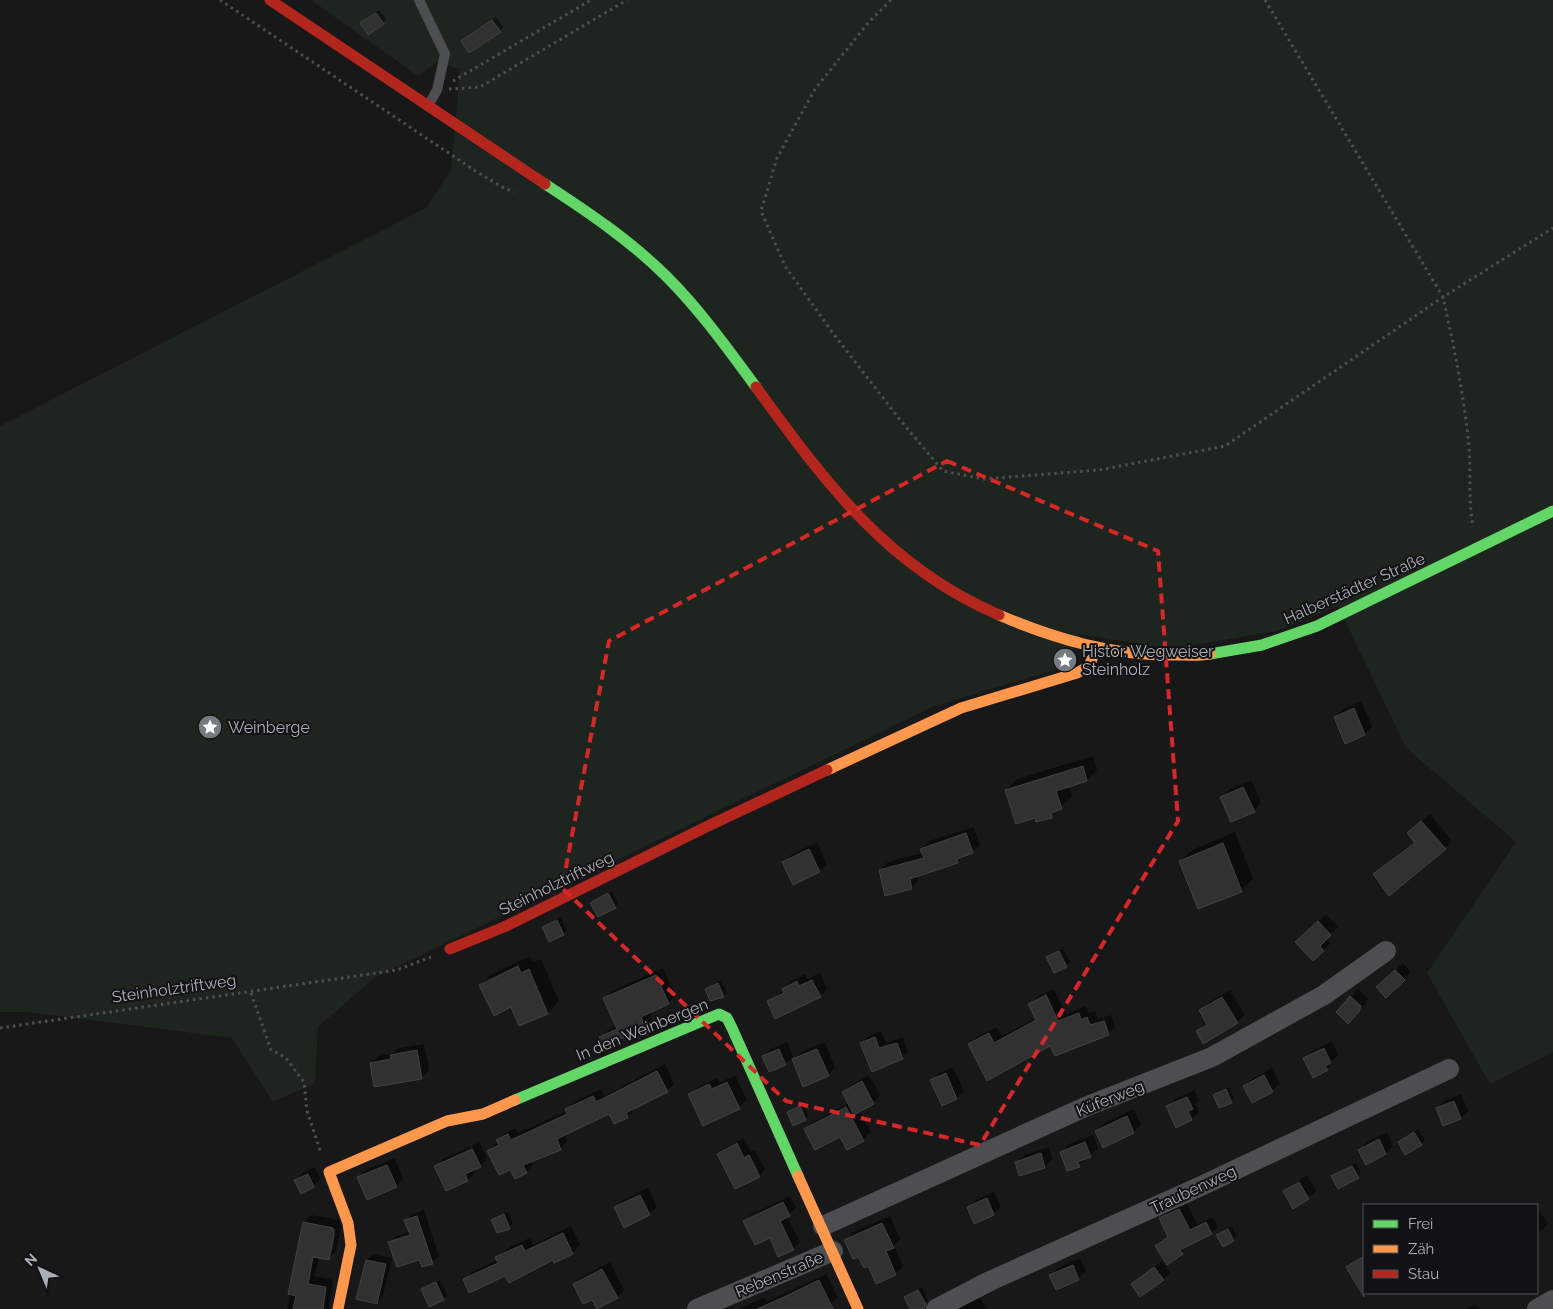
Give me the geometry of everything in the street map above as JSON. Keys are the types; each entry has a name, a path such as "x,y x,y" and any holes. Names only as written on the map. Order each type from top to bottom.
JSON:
{"street":[{"name":"Halberstädter Straße","path":"270,0 623,238 652,263 708,322 817,470 880,540 930,578 980,607 1018,624 1069,640 1130,652 1165,656 1206,655 1244,649 1281,639 1330,620 1553,511"},
{"name":"Steinholztriftweg","path":"450,949 504,927 708,826 961,708 1077,673 1089,666 1092,659"},
{"name":"Küferweg","path":"823,1226 1085,1107 1212,1057 1324,995 1386,951"},
{"name":"In den Weinbergen","path":"329,1172 446,1121 483,1114 719,1014 724,1016 728,1022 823,1226 858,1309"},
{"name":"Traubenweg","path":"936,1309 990,1281 1199,1188 1449,1069"},
{"path":"329,1172 348,1223 352,1245 338,1309"},
{"name":"Rebenstraße","path":"697,1309 833,1251"},
{"path":"1537,1309 1553,1300"}],"lane":[{"path":"419,0 445,54 437,90 427,106"}],"path":[{"path":"220,0 477,172 502,187 519,194"},
{"path":"437,90 591,0"},
{"path":"437,90 480,86 627,0"},
{"path":"891,0 868,23 815,89 777,158 762,211 785,266 835,336 901,421 943,471 983,479 1099,470 1225,446 1443,297 1553,228"},
{"path":"1265,0 1443,297 1465,408 1470,459 1468,502 1477,549"},
{"name":"Steinholztriftweg","path":"0,1028 251,993 397,970 450,949"},
{"path":"251,993 271,1050 285,1057 304,1082 307,1111 329,1172"}],"highlighted area":[{"path":"947,461 1158,551 1178,821 980,1145 786,1101 562,888 609,641"}],"shaded area":[{"path":"311,0 1553,0 1553,1052 1490,1084 1427,973 1516,842 1406,748 1338,606 1277,631 1171,649 1078,634 1070,665 932,707 374,978 318,1027 315,1083 273,1102 232,1038 27,1012 0,1012 0,426 426,208 451,170 460,69 437,62 418,76"}],"building":[{"path":"376,13 384,24 368,35 360,23"},
{"path":"492,20 501,32 469,53 461,41"},
{"path":"1354,708 1365,735 1345,744 1334,717"},
{"path":"1083,766 1087,781 1056,791 1062,809 1051,813 1052,818 1036,822 1035,818 1016,824 1005,790"},
{"path":"1243,787 1255,812 1231,822 1220,797"},
{"path":"1421,821 1446,849 1389,896 1373,874 1415,843 1407,833"},
{"path":"966,833 973,853 957,859 958,863 910,879 912,889 885,896 879,870 924,858 920,849"},
{"path":"1223,843 1242,892 1198,909 1179,861"},
{"path":"809,849 820,872 793,885 782,862"},
{"path":"608,893 616,908 598,917 590,903"},
{"path":"557,920 564,935 549,942 542,927"},
{"path":"1318,921 1331,935 1320,946 1324,951 1313,961 1295,942"},
{"path":"1059,951 1067,967 1054,973 1046,957"},
{"path":"518,966 521,973 529,969 548,1014 519,1026 511,1007 494,1016 479,985"},
{"path":"1395,970 1405,980 1386,998 1376,987"},
{"path":"656,975 669,1004 641,1017 646,1028 603,1046 599,1037 617,1029 603,998"},
{"path":"812,980 821,997 775,1019 767,1001 784,993 782,989 797,981 799,986"},
{"path":"718,983 724,997 710,1001 705,989"},
{"path":"1046,995 1058,1021 1079,1013 1081,1020 1087,1017 1090,1025 1104,1021 1109,1035 1055,1056 1050,1046 987,1081 968,1044 989,1033 994,1043 1036,1020 1028,1004"},
{"path":"1350,996 1361,1006 1359,1012 1348,1024 1336,1012"},
{"path":"1222,997 1238,1023 1203,1044 1196,1031 1207,1025 1199,1010"},
{"path":"875,1037 879,1048 897,1043 903,1059 872,1072 860,1043"},
{"path":"1324,1048 1331,1063 1325,1066 1328,1070 1313,1078 1303,1058"},
{"path":"779,1049 786,1065 769,1072 762,1056"},
{"path":"817,1049 829,1076 803,1087 792,1059"},
{"path":"417,1050 422,1079 374,1087 370,1063 391,1059 390,1055"},
{"path":"657,1071 668,1092 626,1113 628,1118 614,1124 609,1114 557,1139 561,1150 523,1165 527,1173 515,1179 510,1170 499,1175 487,1151 499,1145 496,1140 508,1134 511,1140 567,1114 565,1109 593,1096 596,1102"},
{"path":"946,1073 957,1099 942,1106 930,1080"},
{"path":"1264,1075 1273,1092 1252,1103 1243,1086"},
{"path":"862,1081 874,1104 854,1115 842,1092"},
{"path":"727,1082 740,1109 703,1126 688,1094 709,1084 712,1089"},
{"path":"1226,1089 1232,1103 1219,1108 1213,1095"},
{"path":"1187,1097 1193,1109 1188,1111 1192,1120 1176,1128 1166,1106"},
{"path":"1454,1101 1461,1119 1443,1126 1436,1108"},
{"path":"800,1106 806,1120 793,1126 787,1112"},
{"path":"846,1107 864,1141 847,1150 840,1137 815,1150 804,1129"},
{"path":"1127,1116 1134,1133 1103,1148 1095,1131"},
{"path":"1414,1132 1422,1145 1405,1155 1398,1142"},
{"path":"1379,1139 1386,1154 1366,1165 1358,1150"},
{"path":"1085,1142 1091,1157 1078,1162 1080,1167 1067,1171 1060,1152"},
{"path":"737,1143 744,1158 749,1155 760,1177 735,1189 717,1154"},
{"path":"472,1149 481,1167 465,1174 468,1181 446,1191 434,1166"},
{"path":"1041,1153 1045,1168 1019,1176 1015,1162"},
{"path":"387,1165 397,1187 367,1200 357,1177"},
{"path":"1352,1166 1359,1178 1338,1189 1331,1176"},
{"path":"308,1174 314,1187 301,1194 294,1180"},
{"path":"1299,1182 1309,1199 1293,1209 1283,1191"},
{"path":"640,1195 650,1215 624,1228 614,1207"},
{"path":"987,1198 994,1215 974,1224 967,1207"},
{"path":"783,1202 790,1216 780,1221 794,1250 778,1257 770,1238 755,1245 743,1221"},
{"path":"1179,1209 1190,1230 1206,1222 1212,1234 1180,1250 1183,1254 1167,1265 1155,1246 1168,1237 1159,1218"},
{"path":"504,1214 510,1229 497,1233 491,1220"},
{"path":"417,1216 433,1264 422,1267 419,1260 397,1267 388,1242 410,1235 404,1220"},
{"path":"303,1222 333,1228 334,1235 329,1260 313,1257 308,1284 326,1287 323,1309 293,1309 296,1296 288,1294"},
{"path":"882,1223 894,1248 886,1251 896,1275 876,1284 868,1266 864,1268 858,1257 853,1259 844,1240"},
{"path":"1228,1229 1234,1241 1223,1247 1216,1235"},
{"path":"563,1233 573,1254 554,1263 553,1260 509,1283 505,1276 469,1293 463,1279 498,1263 495,1257 522,1245 525,1251"},
{"path":"1363,1257 1364,1297 1346,1267"},
{"path":"366,1260 386,1264 377,1304 356,1299"},
{"path":"1073,1265 1079,1280 1056,1290 1049,1275"},
{"path":"1154,1267 1164,1280 1140,1297 1131,1284"},
{"path":"602,1269 618,1298 597,1309 592,1300 583,1304 573,1284"},
{"path":"819,1280 833,1309 757,1309 786,1296"},
{"path":"436,1282 444,1300 429,1307 421,1289"},
{"path":"918,1290 926,1304 924,1309 910,1309 904,1297"}],"traffic: fast":[{"path":"545,184 624,239 667,277 702,316 756,387"},
{"path":"1210,654 1262,645 1317,626 1553,511"},
{"path":"515,1100 719,1014 727,1018 732,1028 798,1176"}],"traffic: slow":[{"path":"999,615 1041,632 1107,649 1152,655 1210,654"},
{"path":"827,770 961,708 1077,673 1089,666 1092,659"},
{"path":"338,1309 351,1245 348,1223 329,1172 447,1121 483,1114 515,1100"},
{"path":"798,1176 858,1309"}],"traffic: jam":[{"path":"270,0 545,184"},
{"path":"756,387 807,456 861,519 891,547 923,572 959,595 999,615"},
{"path":"450,949 504,927 708,826 827,770"}],"place":[{"name":"Histor. Wegweiser Steinholz","path":"1065,660"},
{"name":"Weinberge","path":"210,727"}]}
